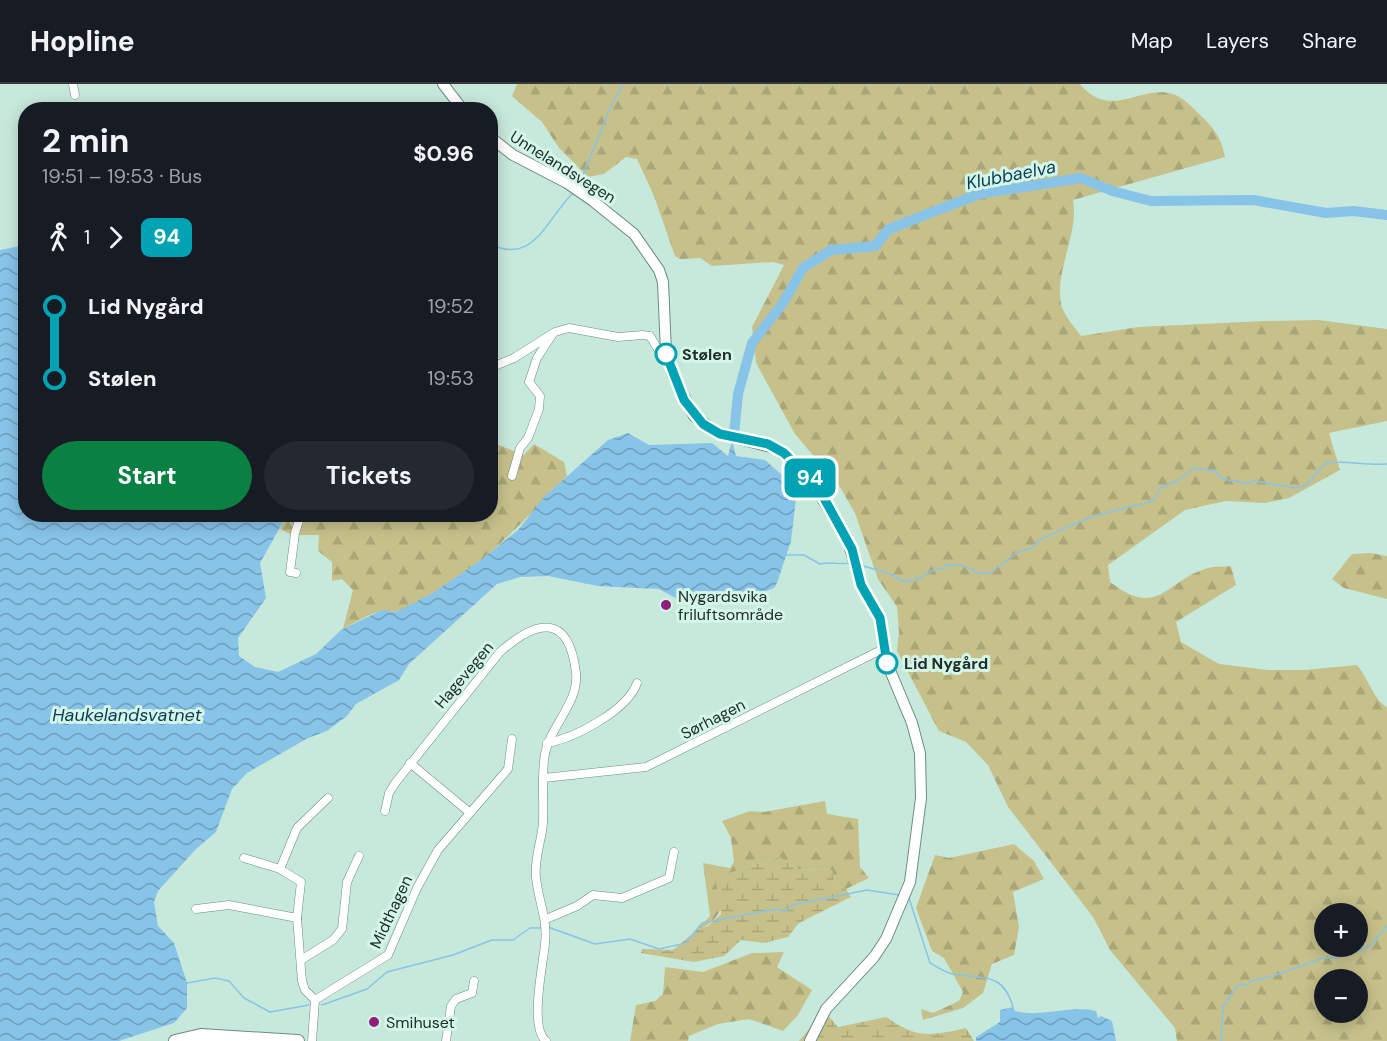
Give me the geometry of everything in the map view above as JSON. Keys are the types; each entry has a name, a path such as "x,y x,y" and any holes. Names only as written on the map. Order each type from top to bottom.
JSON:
{"main road":[{"path":"443,84 457,102"},
{"name":"Unnelandsvegen","path":"498,143 513,155 585,195 634,234 652,258 663,282 666,352 684,400 703,424 720,434 775,448 794,461 815,486 852,549 861,585 883,626 887,663 909,714 920,753 921,798 910,882 886,939 874,957 832,1001 817,1024 810,1041"},
{"path":"175,1041 201,1035 298,1041"}],"street":[{"path":"73,84 75,95"},
{"name":"Unnelandsvegen","path":"555,332 568,328 618,337 643,334 650,336 659,351 666,352"},
{"path":"498,364 514,358 555,332"},
{"path":"512,476 520,448 528,438 539,408 540,396 529,382 537,358 555,332"},
{"path":"296,573 290,572 290,558 299,522"},
{"name":"Hagevegen","path":"385,811 389,793 410,763 500,652 522,635 543,626 554,628 564,636 576,676 567,705 548,743 544,778 543,824 536,869 546,924 537,1017 540,1034 546,1041"},
{"name":"Sørhagen","path":"544,778 646,767 885,648"},
{"path":"548,743 566,738 597,722 626,701 637,683"},
{"name":"Midthagen","path":"315,1000 384,959 430,862 469,812 508,769 512,739"},
{"path":"410,763 469,812"},
{"path":"280,869 297,828 328,798"},
{"path":"546,924 593,895 622,898 669,878 674,852"},
{"path":"301,960 333,940 342,930 347,882 359,856"},
{"path":"244,858 280,869 301,882 297,918 303,986 315,1000 312,1041"},
{"path":"196,909 230,905 297,918"},
{"path":"446,1041 451,1006 456,999 472,993 474,981"}],"green space":[{"path":"517,84 1080,84 1091,95 1103,100 1114,101 1149,93 1173,94 1187,102 1209,124 1219,138 1225,157 1073,200 1073,226 1061,277 1062,308 1081,336 1138,327 1264,321 1319,320 1387,329 1387,421 1329,433 1340,470 1289,498 1265,503 1226,501 1185,510 1108,565 1110,582 1140,598 1152,597 1162,594 1193,574 1211,567 1231,566 1236,585 1176,622 1181,642 1219,664 1268,670 1304,670 1357,665 1378,699 1387,708 1387,1041 1177,1041 1175,1028 1110,950 1093,917 1008,807 988,765 966,742 939,731 897,651 899,632 897,607 878,579 855,513 840,487 795,434 756,363 752,327 784,265 773,262 712,266 700,258 680,259 675,256 654,196 637,159 626,157 604,174 588,177 559,148 542,122 512,96"},
{"path":"534,444 564,462 567,476 510,534 447,586 399,611 376,612 343,629 353,590 342,579 332,581 332,562 318,551 319,535 292,535 280,529 284,522 498,522 498,445 524,455"},
{"path":"1370,553 1387,556 1387,599 1344,588 1332,579 1352,554"},
{"path":"825,801 827,814 858,819 860,867 869,878 846,889 835,886 832,870 797,869 779,857 730,873 725,899 718,914 707,925 698,929 710,916 703,863 730,868 734,862 731,838 722,821 750,811 764,812"},
{"path":"1014,844 1034,861 1044,879 1013,892 1019,927 1014,955 992,964 983,993 963,1008 923,1020 921,1009 933,1013 959,1001 963,992 944,958 932,951 916,908 935,855 949,858"},
{"path":"779,857 797,869 832,870 835,886 846,889 851,897 799,923 788,937 764,943 741,940 724,956 694,962 641,953 642,949 673,950 698,929 708,926 721,914 716,882 730,873"},
{"path":"784,952 777,967 812,990 798,1015 783,1031 749,1019 718,1024 689,1036 688,1041 630,1041 636,1005 655,1001 663,994 665,967 703,972 752,953"},
{"path":"824,1011 838,1027 886,1017 907,1029 924,1034 966,1028 974,1041 799,1041"}],"water":[{"name":"Haukelandsvatnet","path":"18,246 18,522 283,522 260,563 266,598 238,638 239,656 255,667 278,672 316,654 341,630 382,610 396,612 433,593 482,559 518,530 545,496 608,440 628,433 649,445 712,443 728,456 731,444 733,444 736,456 765,460 790,482 796,499 791,541 777,583 774,588 753,596 702,605 683,602 659,589 598,586 548,576 520,577 497,584 409,664 399,680 356,704 347,716 327,731 308,738 247,773 232,789 216,832 195,850 158,891 154,902 158,926 174,943 187,983 187,1008 174,1023 119,1041 0,1041 0,250"},
{"path":"1013,1007 1015,1011 1025,1013 1075,1009 1096,1011 1098,1018 1101,1016 1112,1021 1116,1041 976,1041 976,1037 1000,1022 1000,1010"}],"waterway":[{"path":"579,185 608,113 623,84"},
{"name":"Klubbaelva","path":"734,434 738,394 752,343 783,303 803,268 831,250 875,246 889,229 979,194 1081,178 1112,191 1151,201 1253,200 1326,213 1353,211 1387,215"},
{"path":"498,247 518,249 529,244 547,226 573,193"},
{"path":"860,565 891,574 904,582 920,578 934,570 944,568 945,565 958,565 977,573 991,573 1016,553 1033,547 1041,539 1093,516 1153,501 1160,488 1177,481 1194,468 1215,471 1222,479 1246,483 1255,481 1295,488 1305,486 1326,463 1387,464"},
{"path":"786,555 804,555 820,564 850,563"},
{"path":"548,927 595,944 630,939 659,949 686,943 702,923 776,909 786,911 792,905 867,890 899,895"},
{"path":"909,898 930,963 952,974 981,977 997,982 1009,995 1013,1007"},
{"path":"1221,1041 1223,1007 1238,984 1247,985 1251,981 1270,977 1320,959 1345,956 1370,946 1387,926"},
{"path":"322,1005 367,989 387,972 453,955 492,940 513,940 530,928 543,928"},
{"path":"187,983 215,978 229,981 244,998 270,1012 309,1005"}],"bus line":[{"name":"94","path":"666,354 684,400 694,416 703,424 720,434 768,444 794,461 810,479 825,500 852,549 861,585 883,626 887,663"}],"place":[{"name":"Stølen","path":"666,354"},
{"name":"Nygardsvika friluftsområde","path":"666,605"},
{"name":"Lid Nygård","path":"887,663"},
{"name":"Smihuset","path":"374,1022"}]}
